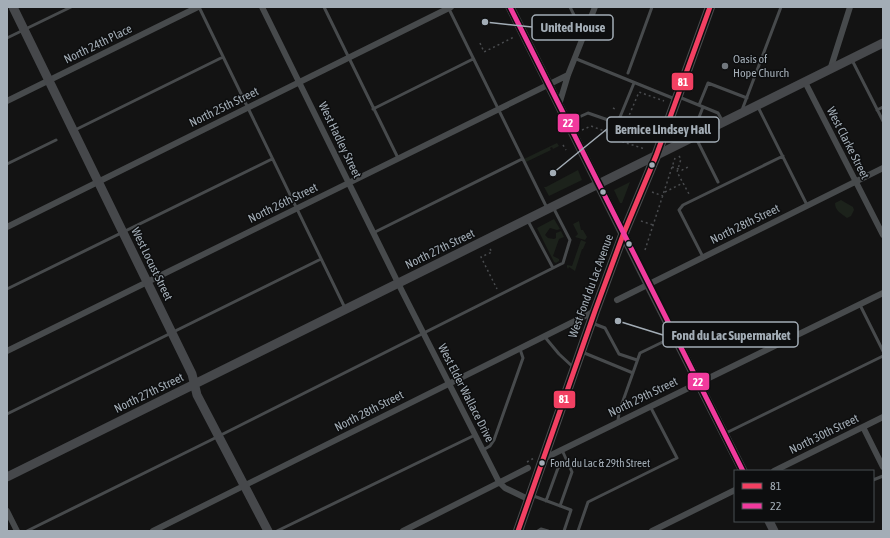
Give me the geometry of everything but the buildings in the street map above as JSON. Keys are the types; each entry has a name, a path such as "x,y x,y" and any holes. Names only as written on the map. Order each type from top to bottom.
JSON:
{"main road":[{"name":"West Fond du Lac Avenue","path":"518,531 590,323 623,235 656,156 708,8"}],"street":[{"name":"West Locust Street","path":"13,7 192,374 197,395 268,531"},
{"name":"North 24th Place","path":"7,101 198,7"},
{"name":"West Hadley Street","path":"262,7 398,283"},
{"name":"North 25th Street","path":"7,227 449,7"},
{"path":"510,7 623,235 743,470"},
{"path":"559,105 574,58 595,7"},
{"path":"830,70 850,7"},
{"name":"North 27th Street","path":"7,477 883,43"},
{"name":"North 26th Street","path":"7,351 568,75"},
{"name":"West Clarke Street","path":"805,82 883,235"},
{"name":"North 28th Street","path":"617,300 883,168"},
{"name":"West Elder Wallace Drive","path":"398,283 499,482 505,488 529,497"},
{"name":"North 29th Street","path":"542,459 883,293"},
{"name":"North 28th Street","path":"153,531 595,311"},
{"name":"North 30th Street","path":"778,470 883,417"},
{"path":"863,428 883,467"},
{"path":"403,531 528,468"},
{"path":"652,531 734,490"},
{"path":"7,511 17,531"},
{"path":"770,522 774,531"}],"lane":[{"path":"7,38 71,7"},
{"path":"198,7 346,310"},
{"path":"324,7 398,158"},
{"path":"27,531 562,263 570,240 522,159 449,7"},
{"path":"570,7 584,35"},
{"path":"628,73 652,7"},
{"path":"741,114 781,7"},
{"path":"74,131 223,57"},
{"path":"574,58 634,83 718,113 723,123"},
{"path":"373,109 473,59"},
{"path":"852,59 883,121"},
{"path":"568,122 588,113 612,121 617,121 634,83"},
{"path":"718,182 699,134 698,120 708,83 747,98"},
{"path":"757,106 807,205"},
{"path":"877,110 883,107"},
{"path":"7,164 56,140"},
{"path":"703,257 679,210 683,205 783,156"},
{"path":"7,289 272,159"},
{"path":"373,232 522,159"},
{"path":"527,220 553,268"},
{"path":"7,414 321,259"},
{"path":"860,304 883,351"},
{"path":"590,323 605,328 619,354 637,360"},
{"path":"543,336 574,368"},
{"path":"618,422 619,412 640,353 674,336"},
{"path":"483,450 490,446 494,440 523,358 520,348"},
{"path":"580,351 633,373"},
{"path":"724,433 883,356"},
{"path":"578,531 588,502 677,458 650,406"},
{"path":"277,531 475,435"},
{"path":"560,506 572,472 561,450"},
{"path":"546,501 558,468 568,463"},
{"path":"529,497 546,501 571,510 564,531"},
{"path":"538,531 541,529 548,531"}],"path":[{"path":"480,43 484,52 514,38"},
{"path":"620,137 623,142 645,149"},
{"path":"563,145 566,150"},
{"path":"679,156 681,159 677,172 689,194"},
{"path":"645,250 675,158"},
{"path":"672,167 682,170 688,167"},
{"path":"664,192 683,183"},
{"path":"652,192 663,196"},
{"path":"641,220 653,225"},
{"path":"490,249 492,252 481,257 497,289"}],"shaded area":[{"path":"557,143 559,146 553,149 552,147 550,148 551,150 526,162 524,159"},
{"path":"578,170 582,180 549,196 544,187"},
{"path":"630,182 622,203 620,203 614,190"},
{"path":"841,200 853,207 854,210 851,216 847,218 839,212 835,206 835,203"},
{"path":"554,219 560,229 557,230 550,228 545,235 548,238 554,239 556,238 556,233 561,231 564,237 559,239 553,256 559,259 556,263 554,262 537,228"},
{"path":"579,221 581,230 583,230 587,237 585,240 575,237 578,234 573,224"},
{"path":"581,240 586,242 582,249 575,271 569,267 568,269 567,265 572,266"}],"transit line":[{"name":"22","path":"510,7 742,470"},
{"name":"81","path":"518,531 595,311 623,235 656,156 710,7"}],"place":[{"name":"United House","path":"485,22"},
{"name":"Oasis of Hope Church","path":"725,66"},
{"name":"Bernice Lindsey Hall","path":"553,173"},
{"name":"Fond du Lac Supermarket","path":"618,321"},
{"name":"Fond du Lac & 29th Street","path":"542,463"}]}
